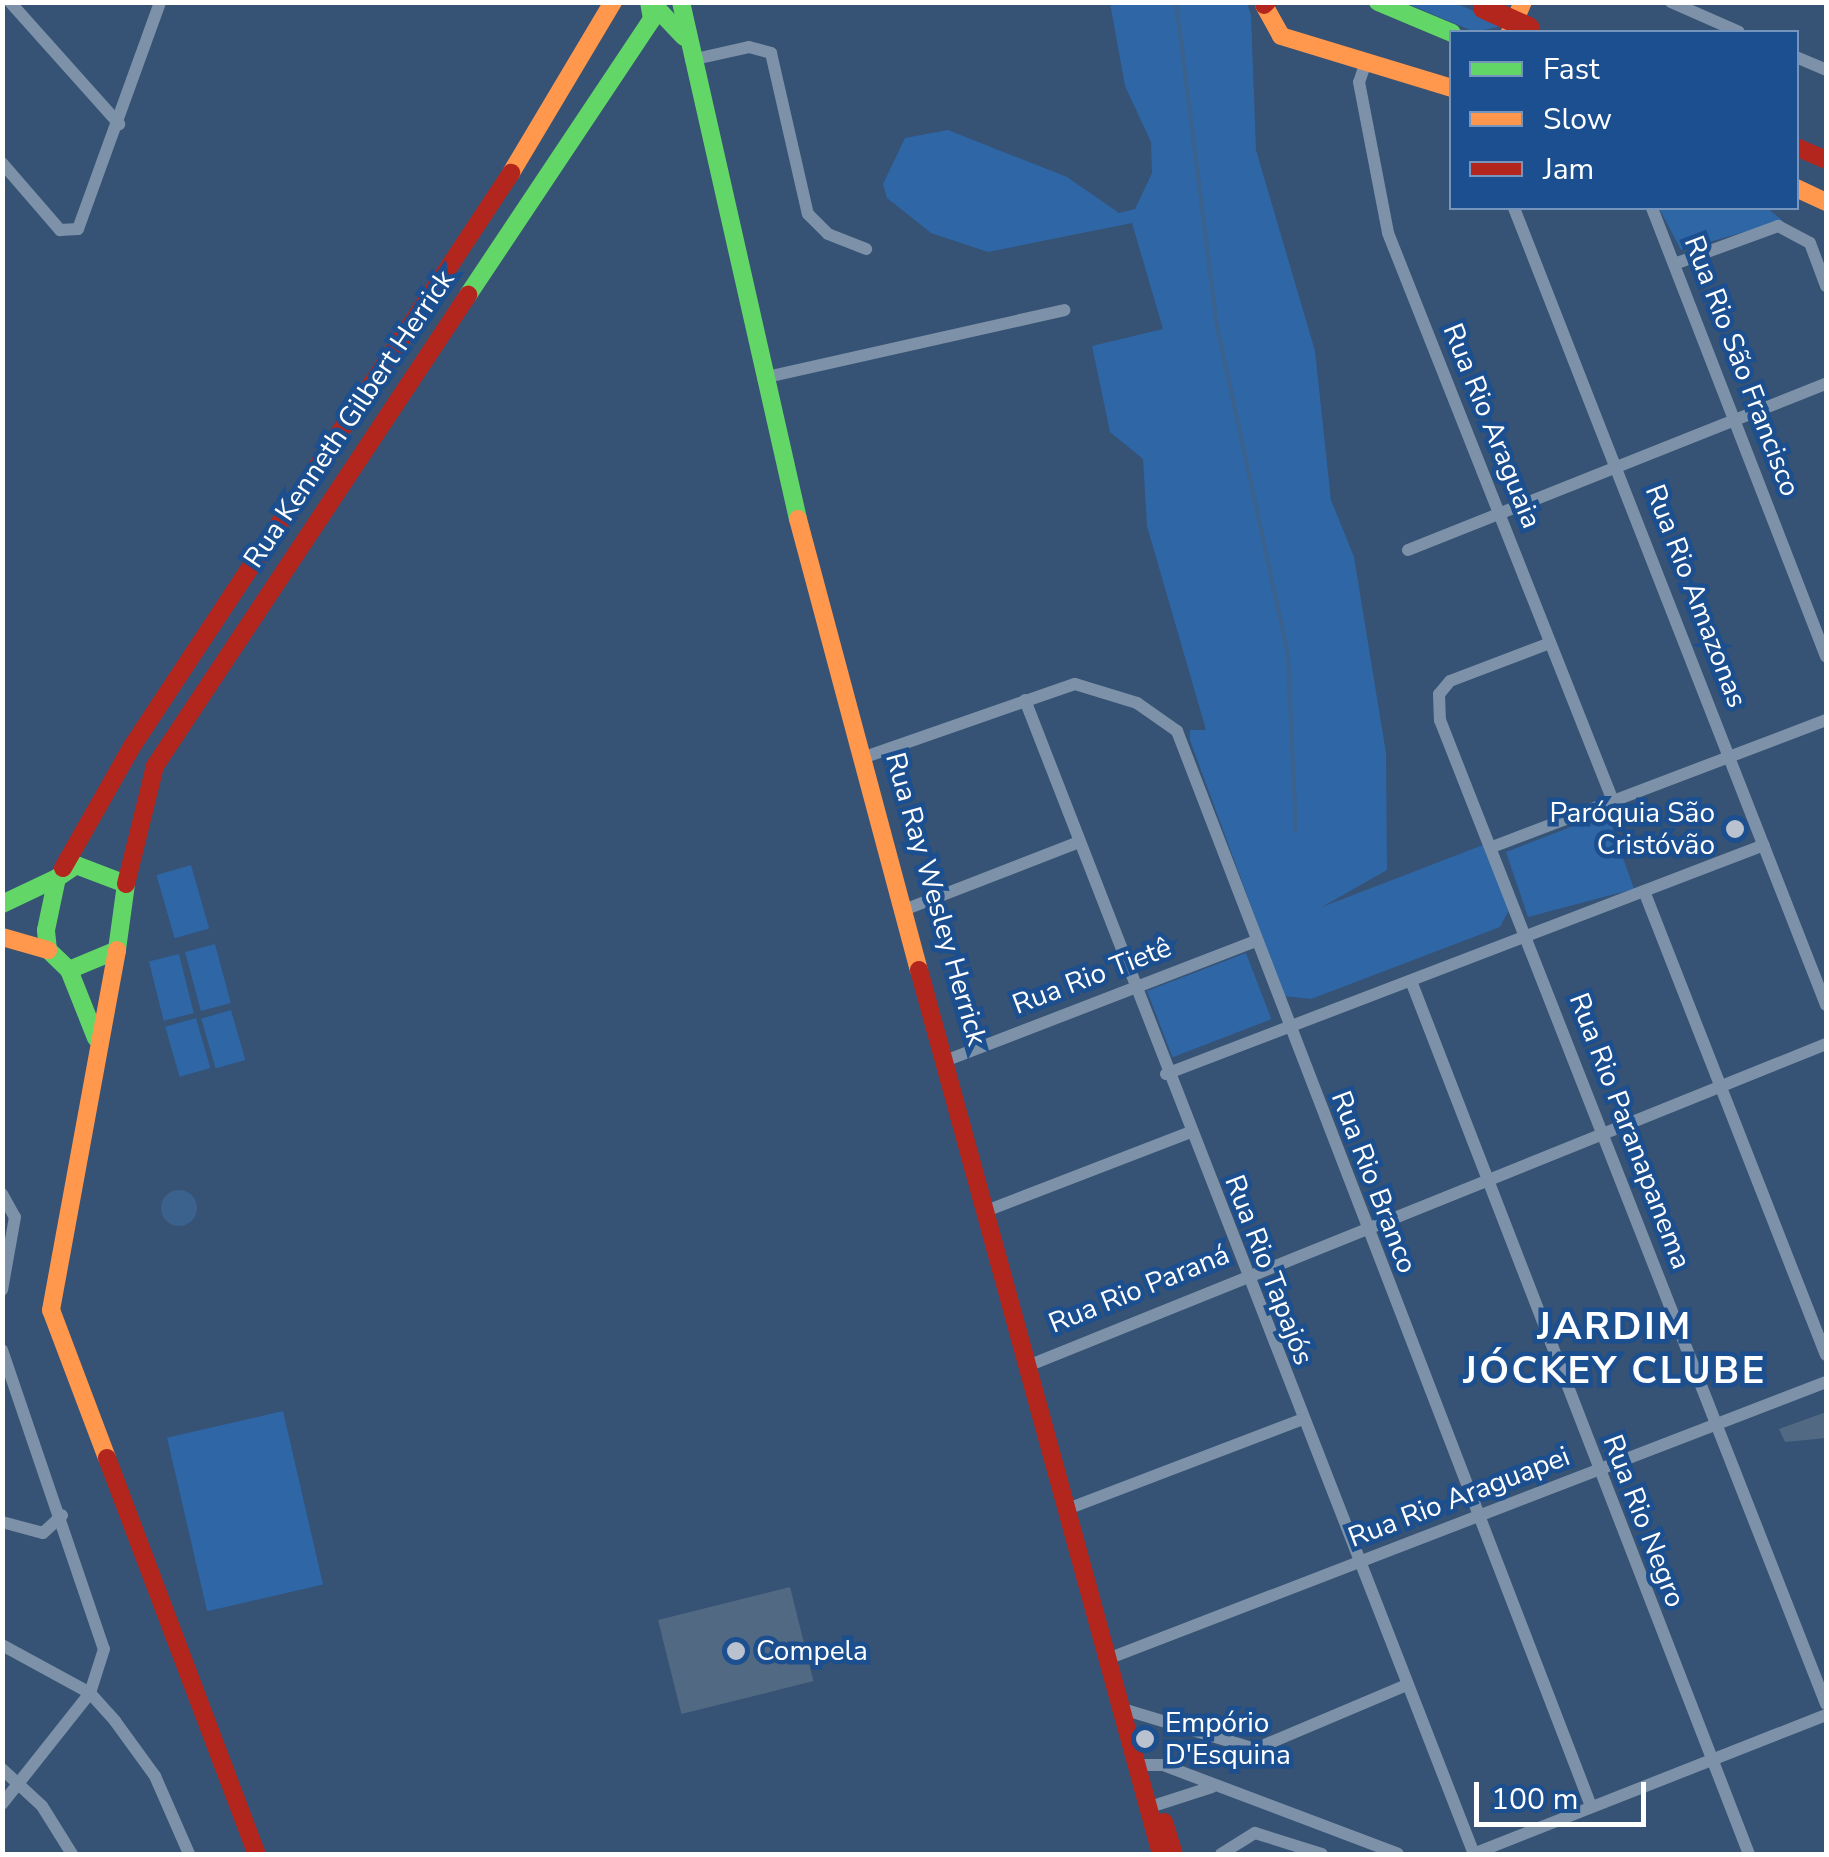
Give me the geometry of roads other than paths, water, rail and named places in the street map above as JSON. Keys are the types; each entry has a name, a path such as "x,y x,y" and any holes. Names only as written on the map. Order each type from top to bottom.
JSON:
{"main road":[{"path":"48,950 60,873 133,745 592,50 613,2"},
{"path":"650,2 673,18 690,54"},
{"name":"Rua Kenneth Gilbert Herrick","path":"257,1854 51,1310 126,884 155,766 652,19 650,2"},
{"name":"Rua Ray Wesley Herrick","path":"681,2 763,378 1110,1658 1153,1806 1174,1854"},
{"path":"1378,2 1449,31"},
{"path":"1523,2 1526,30"},
{"path":"1265,4 1281,36 1449,87"},
{"path":"1478,5 1524,30"},
{"path":"1799,148 1826,160"},
{"path":"1799,189 1826,202"},
{"path":"2,904 60,873 92,867 126,884"},
{"path":"2,937 48,950 69,970 97,1043"},
{"path":"69,970 117,950"},
{"name":"Rua Ray Wesley Herrick","path":"1153,1806 1161,1854"}],"street":[{"path":"10,2 119,124"},
{"path":"1671,2 1734,30"},
{"path":"2,163 60,230 78,229 119,124 158,4"},
{"path":"690,54 749,47 771,53 808,214 828,234 866,249"},
{"path":"1799,59 1826,70"},
{"name":"Rua Rio Araguaia","path":"1366,62 1359,82 1378,202 1613,801"},
{"name":"Rua Rio Amazonas","path":"1515,210 1826,1004"},
{"name":"Rua Rio São Francisco","path":"1653,210 1677,263 1826,656"},
{"path":"1677,263 1778,226 1810,243 1826,286"},
{"path":"763,378 1064,310"},
{"path":"1408,550 1826,384"},
{"name":"Rua Rio Paranapanema","path":"1550,644 1443,688 1440,720 1826,1704"},
{"name":"Rua Rio Branco","path":"865,757 1075,684 1168,720 1591,1806"},
{"name":"Rua Rio Tapajós","path":"1025,700 1188,1133 1404,1686 1474,1854"},
{"path":"1492,847 1826,720"},
{"path":"909,908 1078,843"},
{"path":"1166,1074 1764,845"},
{"path":"1644,891 1826,1355"},
{"name":"Rua Rio Tietê","path":"950,1059 1131,986 1254,942"},
{"name":"Rua Rio Negro","path":"1411,981 1748,1854"},
{"name":"Rua Rio Paraná","path":"1030,1365 1245,1274 1826,1044"},
{"path":"986,1211 1188,1133"},
{"path":"2,1194 16,1218 2,1290"},
{"path":"2,1350 9,1409 62,1515 103,1631 90,1694 2,1804"},
{"name":"Rua Rio Araguapei","path":"1110,1658 1359,1564 1716,1421 1826,1382"},
{"path":"1070,1508 1300,1420"},
{"path":"2,1522 43,1533 62,1515"},
{"path":"2,1645 90,1694 156,1776 189,1854"},
{"path":"1126,1710 1255,1749 1404,1686"},
{"path":"1474,1854 1826,1715"},
{"path":"1140,1765 1215,1786 1398,1854"},
{"path":"2,1769 20,1784 72,1854"},
{"path":"1153,1806 1215,1786"},
{"path":"1222,1854 1240,1836 1272,1836 1322,1854"}],"waterway":[{"path":"1176,2 1217,326 1288,655 1296,830"}],"place":[{"name":"Paróquia São Cristóvão","path":"1735,829"},
{"name":"Compela","path":"736,1651"},
{"name":"Empório D'Esquina","path":"1145,1739"}],"district":[{"name":"JARDIM JÓCKEY CLUBE","path":"1615,1349"}]}
